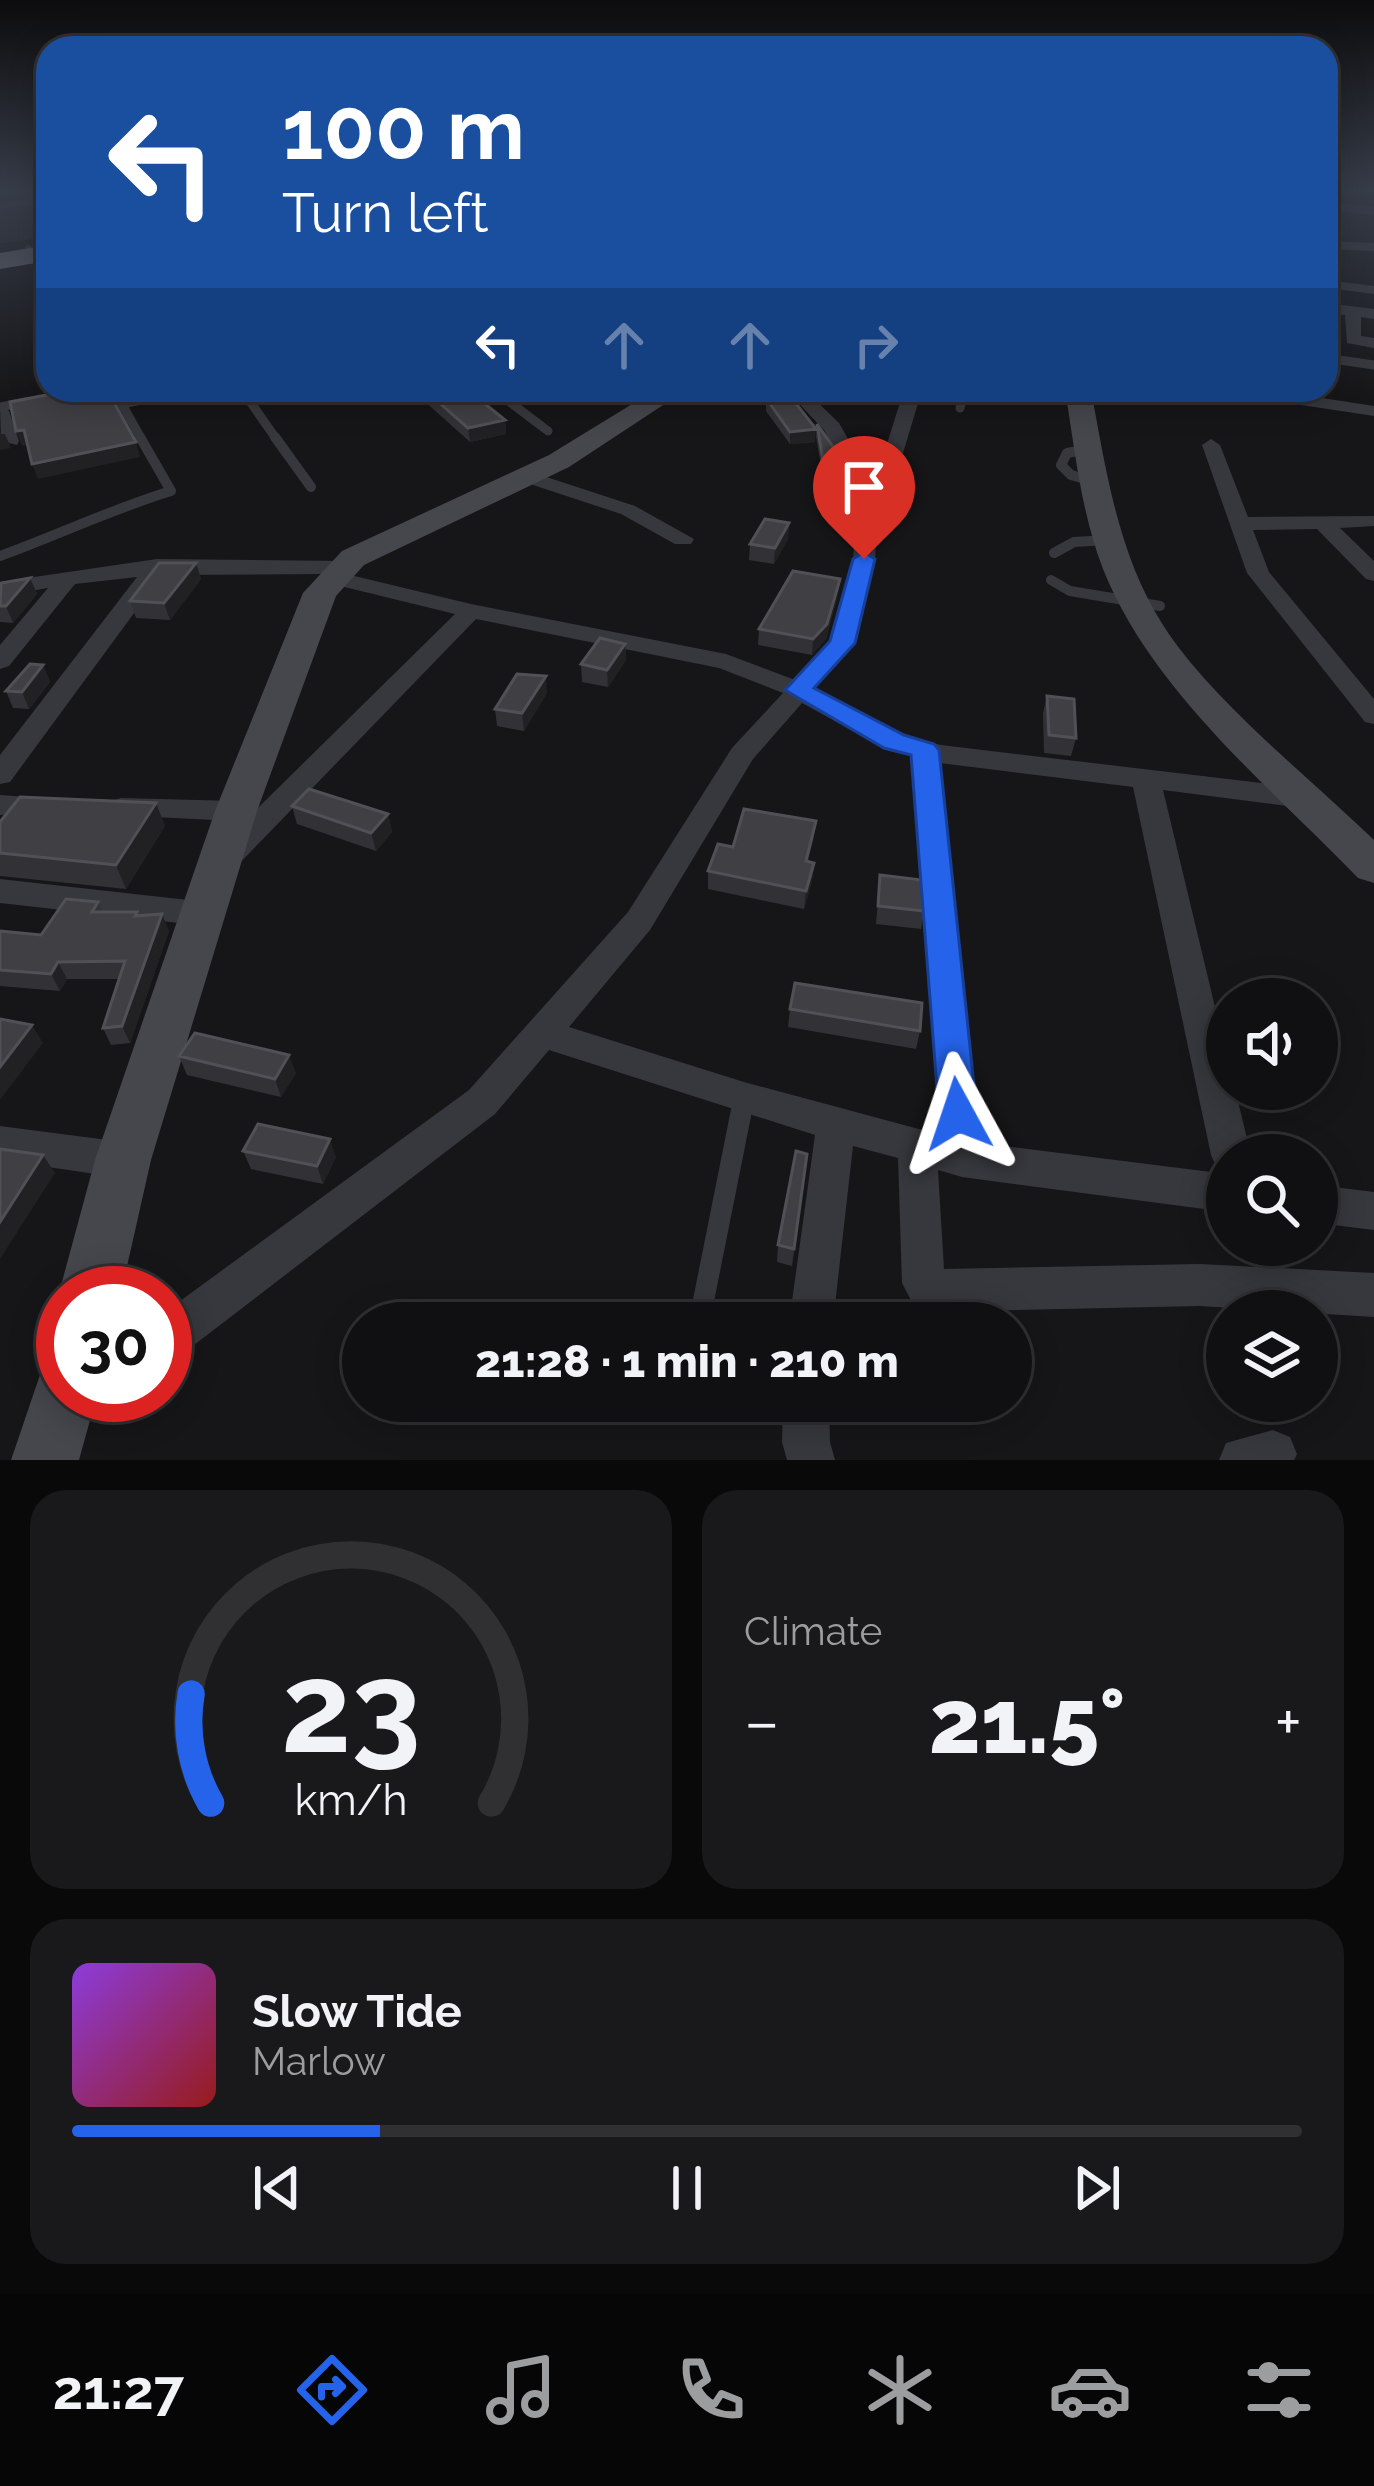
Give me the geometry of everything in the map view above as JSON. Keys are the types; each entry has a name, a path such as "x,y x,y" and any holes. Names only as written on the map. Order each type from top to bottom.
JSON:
{"street":[{"path":"1338,286 1374,290"},
{"path":"1338,309 1374,314"},
{"path":"1353,311 1353,340 1374,343"},
{"path":"96,1266 123,1160 236,811 320,593 337,572 380,543 559,461 654,402"},
{"path":"192,1319 482,1102 639,921 742,754 842,643 864,559 869,494 832,427 807,402"},
{"path":"869,494 886,473 910,402"},
{"path":"1080,402 1109,540 1184,677 1374,867"},
{"path":"1098,402 1114,482 1148,605 1202,668 1374,834"},
{"path":"1316,402 1374,411"},
{"path":"0,409 10,441"},
{"path":"1211,445 1263,580 1374,716"},
{"path":"525,476 628,510 682,539"},
{"path":"1239,524 1367,521"},
{"path":"1322,522 1374,574"},
{"path":"0,589 157,566 237,562 337,572 471,611 726,662 798,690 894,742 925,750 1303,798"},
{"path":"0,775 157,566"},
{"path":"0,661 69,577"},
{"path":"221,863 471,611"},
{"path":"925,750 962,1159"},
{"path":"1146,779 1226,1134"},
{"path":"0,805 236,811"},
{"path":"0,891 206,914"},
{"path":"542,1033 744,1098 962,1159 1206,1190"},
{"path":"814,1302 836,1124"},
{"path":"0,1143 123,1160"},
{"path":"917,1146 923,1283 929,1292 1199,1285 1374,1295"},
{"path":"1338,1207 1374,1211"},
{"path":"806,1422 811,1460"}],"lane":[{"path":"1338,360 1374,365"},
{"path":"0,409 36,400"},
{"path":"0,556 171,491 122,404 131,402"},
{"path":"250,402 310,488"},
{"path":"510,402 548,431"},
{"path":"960,408 962,402"},
{"path":"1054,553 1074,542 1109,540"},
{"path":"1051,580 1070,591 1148,605"},
{"path":"703,1302 744,1098"}],"building":[{"path":"36,397 36,402 114,402 136,442 32,464 24,430 16,431 10,402"},
{"path":"439,402 483,402 505,420 468,428"},
{"path":"769,402 795,402 816,429 790,432"},
{"path":"817,424 843,461 852,486 827,486"},
{"path":"765,519 789,523 775,548 750,544"},
{"path":"159,563 196,563 164,603 130,601"},
{"path":"793,571 840,579 827,624 813,639 759,629"},
{"path":"30,578 6,606 0,606 1,583"},
{"path":"600,638 625,644 607,670 581,664"},
{"path":"30,664 43,665 22,692 6,691"},
{"path":"517,674 546,676 522,713 495,709"},
{"path":"1047,696 1074,699 1076,738 1049,735"},
{"path":"309,789 388,814 371,833 292,806"},
{"path":"20,797 156,803 116,865 0,853 0,822"},
{"path":"744,809 816,821 806,861 814,863 806,891 708,871 718,844 733,847"},
{"path":"880,875 922,880 924,911 878,906"},
{"path":"66,899 98,902 92,912 162,914 122,1026 103,1028 125,961 58,962 51,974 0,970 0,931 41,935"},
{"path":"795,983 922,1003 920,1031 790,1009"},
{"path":"0,1019 32,1025 0,1067"},
{"path":"195,1033 289,1055 275,1079 179,1056"},
{"path":"258,1124 330,1139 317,1166 243,1151"},
{"path":"0,1149 43,1155 0,1222"},
{"path":"796,1151 807,1154 794,1249 778,1245"}],"route":[{"path":"864,559 842,643 798,690 894,742 925,750 958,1114"}]}
